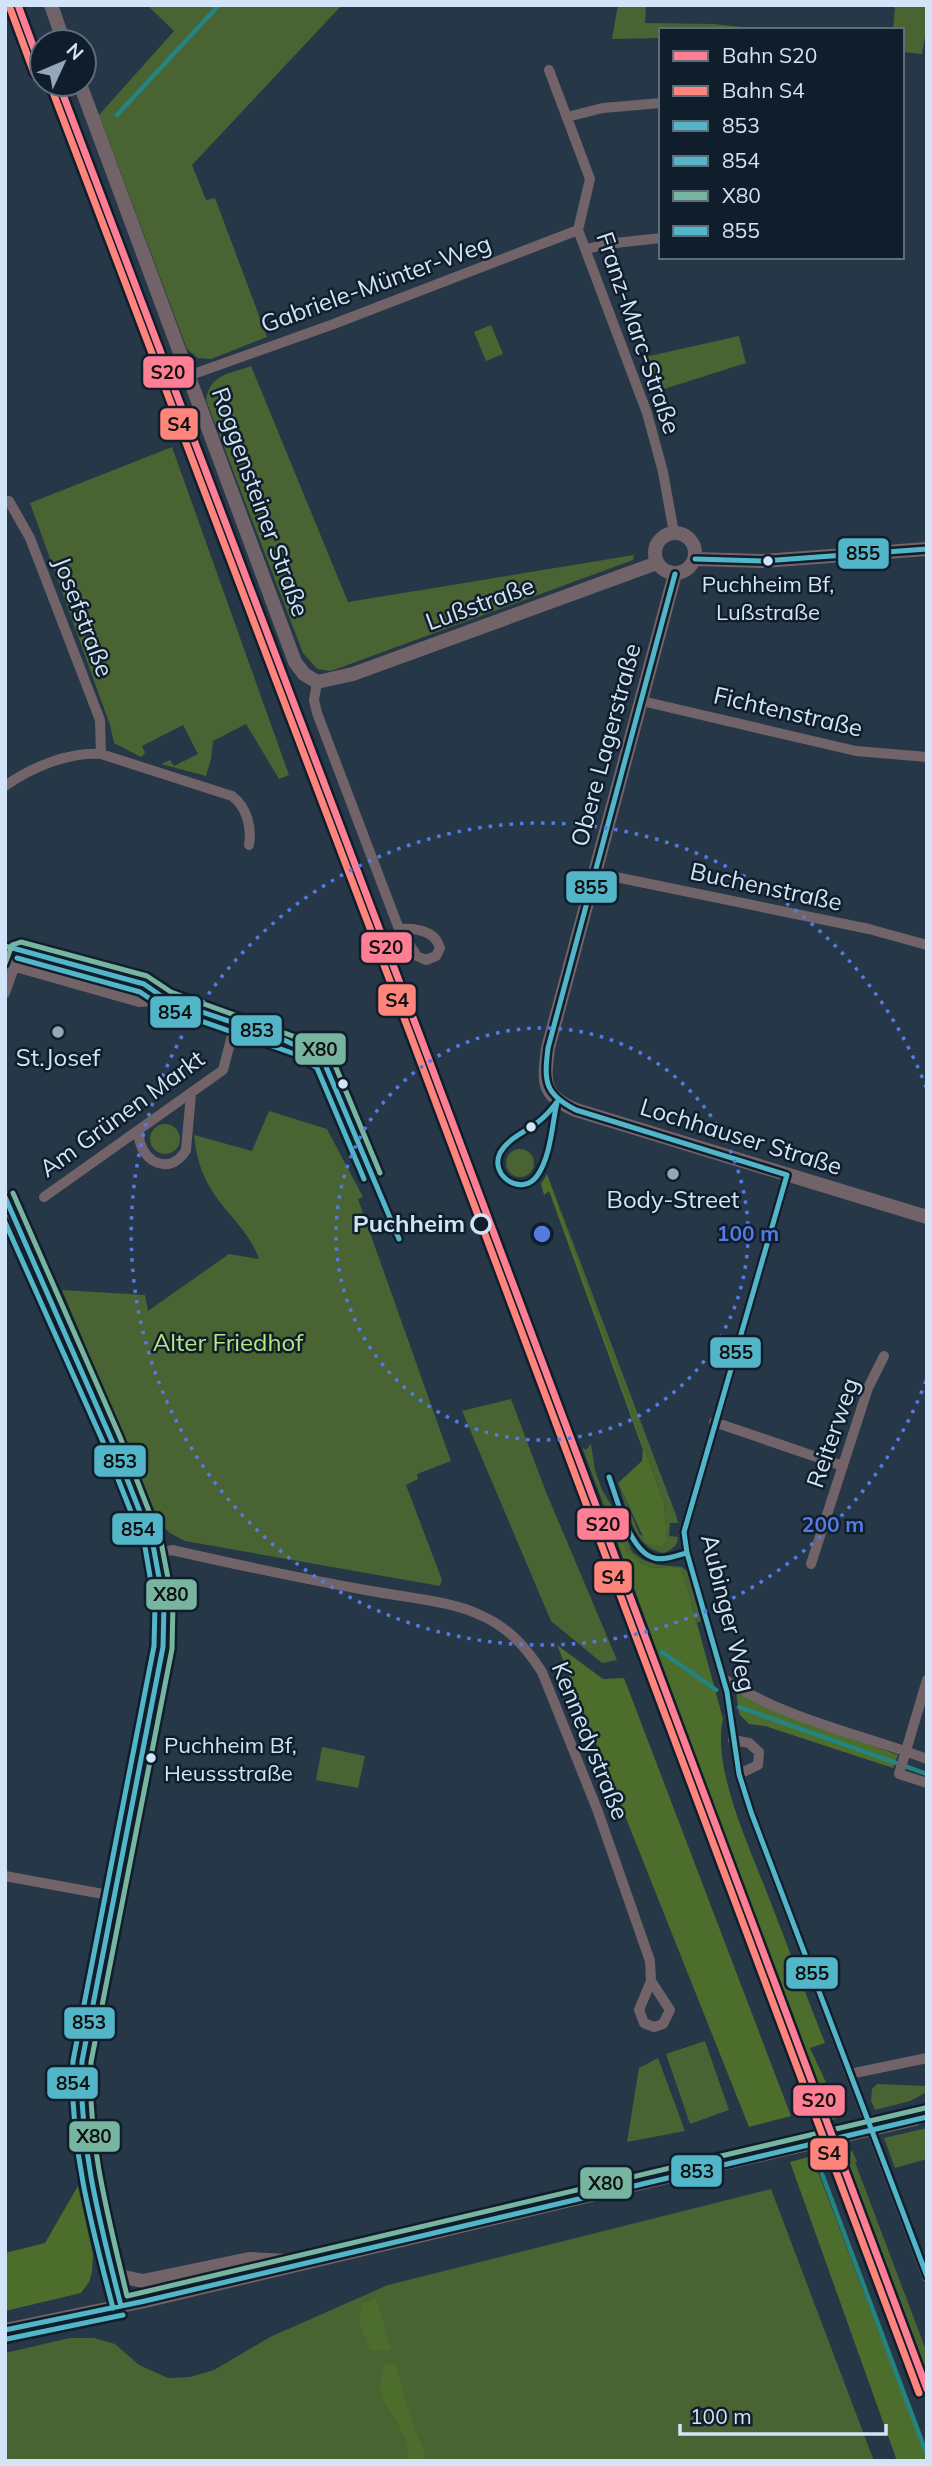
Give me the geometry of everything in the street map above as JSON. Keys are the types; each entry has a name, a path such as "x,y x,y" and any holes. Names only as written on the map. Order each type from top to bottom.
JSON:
{"street":[{"path":"51,5 59,28"},
{"name":"Franz-Marc-Straße","path":"549,70 590,179 579,230 647,413 663,472 674,533"},
{"name":"Roggensteiner Straße","path":"85,98 295,662 304,674 317,682"},
{"path":"567,117 603,108 659,103"},
{"name":"Gabriele-Münter-Weg","path":"188,376 331,325 579,230"},
{"path":"587,249 606,244 659,238"},
{"name":"Josefstraße","path":"9,500 30,538 100,720 101,754"},
{"path":"680,533 691,540 695,559 687,570 675,574 664,571 657,563 654,550 667,534 680,533"},
{"path":"695,559 763,561 927,549"},
{"name":"Lußstraße","path":"317,682 353,674 657,563"},
{"name":"Obere Lagerstraße","path":"549,1090 545,1079 548,1048 675,574"},
{"path":"317,682 314,700 317,713 399,929"},
{"name":"Fichtenstraße","path":"642,701 856,751 927,757"},
{"path":"5,786 26,772 53,762 91,753 101,754 232,796 245,811 251,833 249,845"},
{"name":"Buchenstraße","path":"596,873 869,929 927,945"},
{"path":"5,946 144,984 167,1000 299,1046 324,1062 372,1176"},
{"path":"5,993 10,965 19,950"},
{"path":"10,965 139,1002 167,1000"},
{"name":"Am Grünen Markt","path":"44,1197 223,1070 234,1024"},
{"name":"Lochhauser Straße","path":"549,1090 557,1102 576,1110 927,1217"},
{"path":"139,1131 138,1141 152,1160 162,1165 174,1164 182,1158 186,1150 191,1094"},
{"name":"Aubinger Weg","path":"787,1175 684,1531 687,1553 727,1692 739,1774 927,2277"},
{"path":"5,1196 9,1222 111,1441 156,1554 164,1605 163,1647 85,2041 80,2087 85,2139 121,2306"},
{"name":"Reiterweg","path":"811,1564 868,1388 884,1356"},
{"path":"715,1422 843,1465"},
{"name":"Kennedystraße","path":"156,1554 172,1550 307,1580 464,1609 511,1633 531,1657 550,1689 597,1809 650,1961 651,1981"},
{"path":"724,1679 761,1699 833,1728 903,1761 927,1759"},
{"path":"927,1680 899,1773 927,1783"},
{"path":"733,1740 750,1742 759,1752 758,1765 739,1774"},
{"path":"5,1876 114,1896"},
{"path":"850,2074 927,2058"},
{"path":"5,2330 121,2306 921,2118"},
{"path":"112,2270 124,2277 143,2281 248,2259 304,2262"}],"green space":[{"path":"147,5 342,5 192,165 206,200 215,198 267,337 211,359 198,358 187,349 99,115 174,31"},
{"path":"618,5 646,5 645,23 713,24 752,28 659,28 659,38 612,39"},
{"path":"895,5 927,5 922,54 904,52 904,28 893,28"},
{"path":"491,325 503,354 486,361 474,332"},
{"path":"739,336 746,363 661,390 664,401 661,402 645,357"},
{"path":"251,366 348,602 634,555 633,560 331,671 317,669 303,653 206,400 208,391 216,380"},
{"path":"172,447 289,775 279,779 246,724 213,741 206,776 161,764 170,760 174,766 198,754 183,725 142,746 145,753 141,757 114,743 110,725 30,503"},
{"name":"Alter Friedhof","path":"269,1111 327,1129 363,1197 358,1199 451,1461 417,1474 418,1479 406,1485 442,1580 440,1586 185,1541 170,1533 160,1524 62,1290 145,1295 148,1311 229,1254 259,1259 249,1238 207,1182 198,1159 194,1135 252,1151"},
{"path":"165,1124 176,1128 180,1139 176,1150 165,1154 154,1150 150,1139 154,1128"},
{"path":"520,1149 530,1153 534,1163 530,1173 520,1177 510,1173 506,1163 510,1153"},
{"path":"547,1174 676,1515 678,1523 670,1523 669,1536 678,1537 678,1540 674,1547 664,1553 653,1550 638,1536 618,1483 640,1535 667,1541 664,1503"},
{"path":"547,1174 664,1503 667,1541 661,1546 646,1543 618,1483 642,1461 643,1450 549,1191 544,1195 541,1184"},
{"path":"511,1399 546,1492 617,1660 602,1663 551,1621 462,1411"},
{"path":"591,1444 595,1471 602,1490 618,1516 632,1552 643,1560 658,1565 682,1567 689,1573 701,1621 697,1623 686,1583 668,1567 653,1568 639,1562 625,1551 582,1447 586,1450"},
{"path":"600,1495 614,1519 626,1551 639,1562 653,1568 680,1569 686,1583 723,1719 721,1739 728,1787 825,2043 810,2048 842,2117 829,2121"},
{"path":"557,1645 603,1679 624,1678 791,2116 749,2127"},
{"path":"736,1691 758,1703 898,1755 893,1768 765,1726 749,1724 739,1714"},
{"path":"322,1747 365,1756 358,1788 316,1780"},
{"path":"705,2041 729,2110 690,2124 666,2054"},
{"path":"658,2058 685,2131 627,2142 639,2068"},
{"path":"877,2084 927,2086 927,2092 910,2101 875,2110 871,2101 872,2089"},
{"path":"927,2128 927,2159 895,2168 884,2138"},
{"path":"852,2151 927,2353 927,2378 842,2154"},
{"path":"812,2156 927,2461 897,2461 790,2162"},
{"path":"78,2186 93,2255 89,2282 81,2293 5,2311 5,2253 45,2243"},
{"path":"771,2189 874,2461 6,2461 5,2353 70,2338 94,2338 115,2344 139,2365 168,2378 190,2377 214,2370 270,2337 388,2285"},
{"path":"376,2298 392,2351 370,2350 359,2323 362,2304"},
{"path":"395,2363 415,2430 425,2453 424,2461 408,2461 406,2441 380,2388 384,2365"}],"waterway":[{"path":"117,115 219,5"},
{"path":"662,1652 716,1690"},
{"path":"739,1707 927,1774"},
{"path":"822,2174 927,2455"}],"rail line":[{"name":"S20","path":"18,5 28,32"},
{"name":"S4","path":"10,8 28,57"},
{"name":"S4","path":"55,98 412,1039 919,2393"},
{"name":"S20","path":"64,98 420,1036 927,2389"}],"transit line":[{"name":"855","path":"695,559 763,561 927,549"},
{"name":"855","path":"675,574 548,1048 548,1085 558,1098 576,1110 787,1175 684,1532 687,1553 727,1692 739,1774 751,1812 927,2276"},
{"name":"X80","path":"5,964 12,945 21,942 147,976 171,992 312,1043 332,1058 380,1173"},
{"name":"853","path":"5,946 144,984 167,1000 284,1040 314,1054 324,1062 399,1239"},
{"name":"854","path":"17,958 140,992 164,1008 295,1054 317,1068 364,1179"},
{"name":"855","path":"557,1102 542,1168 531,1182 516,1184 509,1181 499,1169 498,1161 503,1148 544,1117 557,1102"},
{"name":"X80","path":"13,1193 120,1437 161,1542 173,1604 172,1649 91,2062 92,2121 96,2150 127,2296 925,2108"},
{"name":"853","path":"5,1197 112,1441 153,1545 164,1605 163,1647 82,2061 87,2154 121,2306"},
{"name":"854","path":"5,1222 104,1444 145,1547 155,1606 154,1646 73,2061 78,2155 90,2217 113,2308"},
{"name":"855","path":"609,1477 625,1523 645,1553 662,1559 687,1553"},
{"name":"853","path":"5,2330 145,2301 927,2117"},
{"name":"854","path":"7,2339 123,2315"}],"place":[{"name":"Puchheim Bf, Lußstraße","path":"768,561"},
{"name":"St.Josef","path":"58,1032"},
{"name":"Body-Street","path":"673,1174"},
{"name":"Puchheim","path":"481,1224"},
{"name":"Puchheim Bf, Heussstraße","path":"151,1758"}]}
